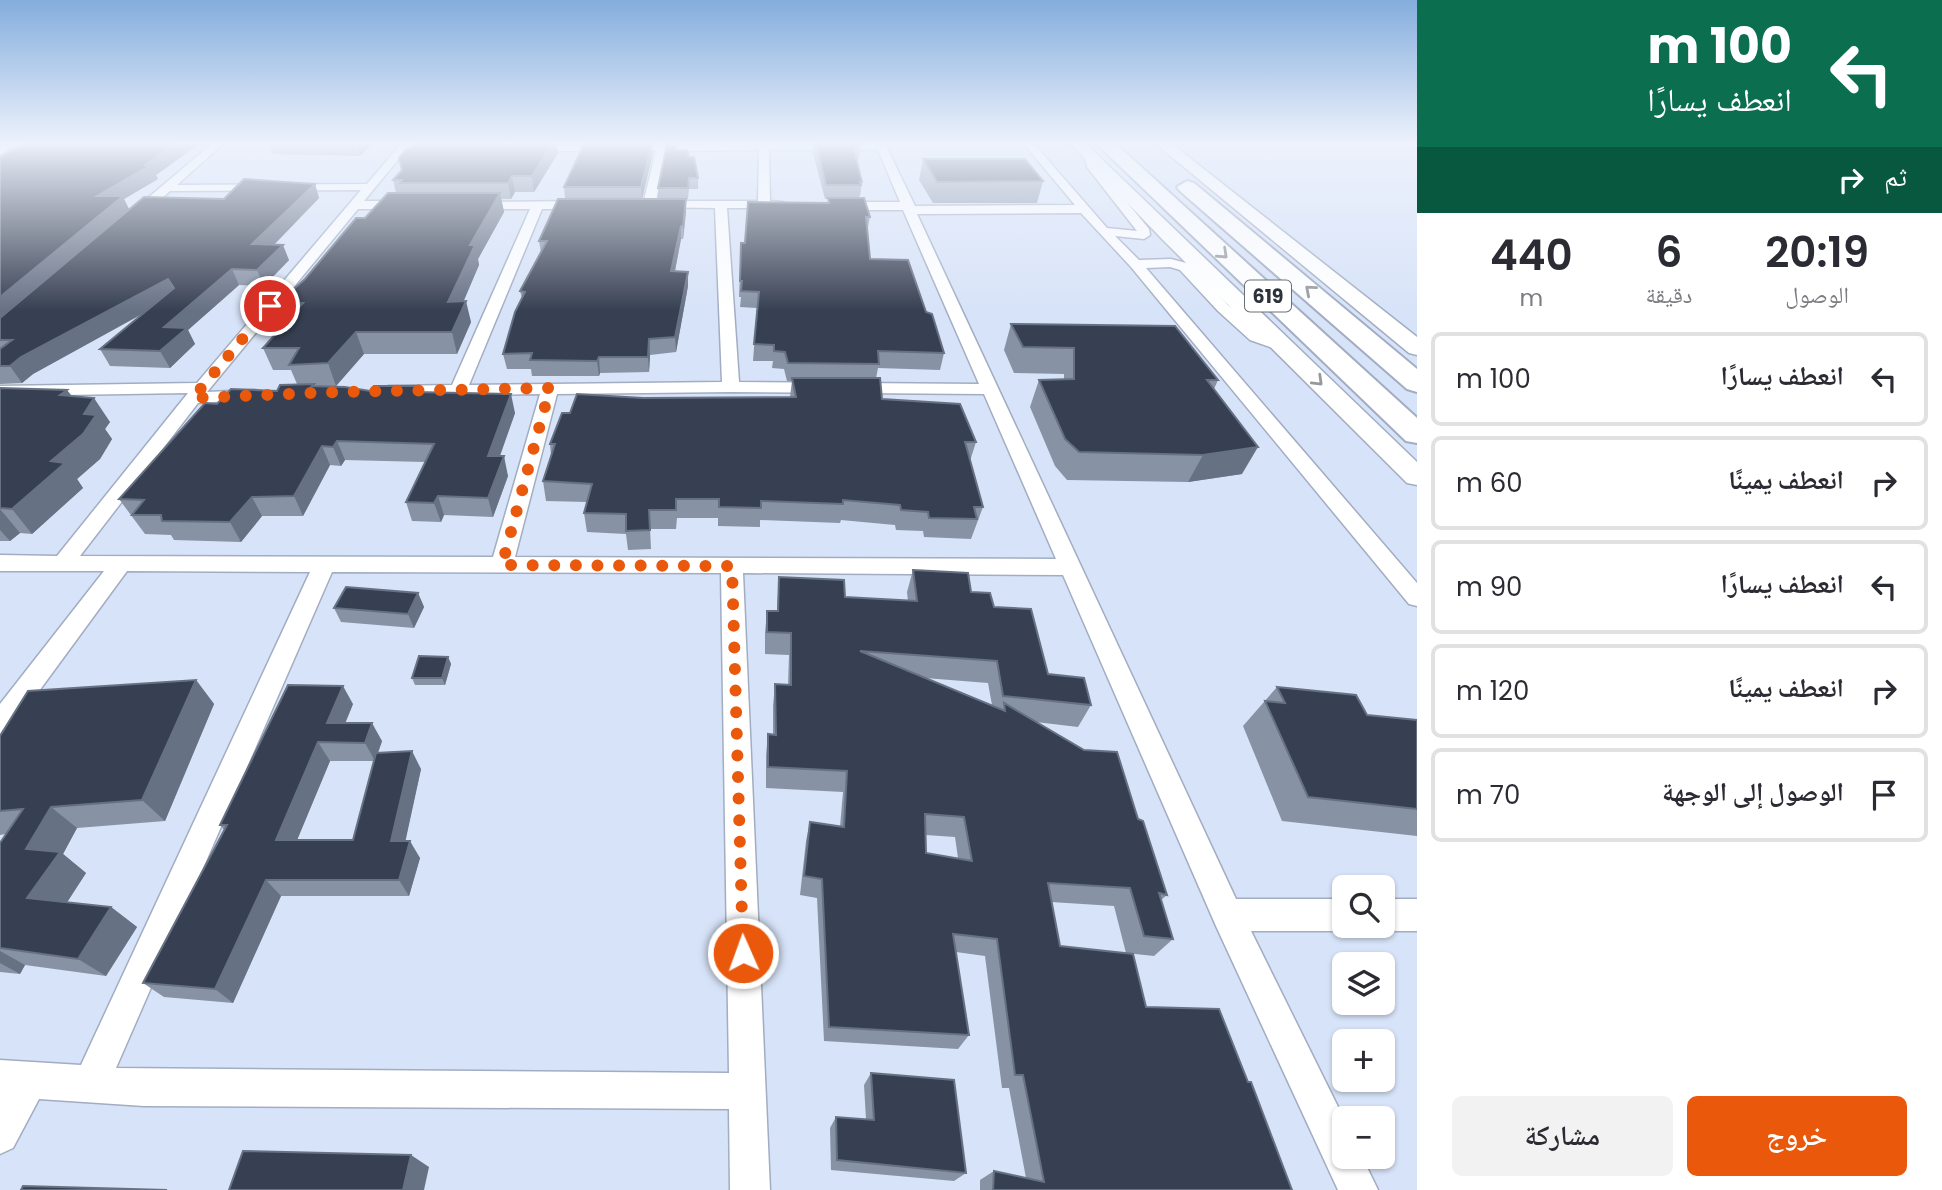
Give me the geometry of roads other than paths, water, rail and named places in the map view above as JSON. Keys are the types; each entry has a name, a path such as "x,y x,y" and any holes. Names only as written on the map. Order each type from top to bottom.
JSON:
{"highway":[{"name":"619","path":"1154,200 1417,434"},
{"name":"619","path":"1212,200 1417,383"}],"main road":[{"path":"1145,200 1283,347 1417,477"},
{"path":"1222,200 1417,348"}],"street":[{"path":"124,225 152,200"},
{"path":"62,564 198,393 360,200"},
{"path":"649,204 650,200"},
{"path":"764,200 764,205"},
{"path":"906,200 1227,915 1358,1190"},
{"path":"1076,200 1136,264 1417,597"},
{"path":"1103,231 1144,235 1143,229 1119,200"},
{"path":"635,204 791,205"},
{"path":"355,205 425,205"},
{"path":"467,205 607,205"},
{"path":"720,205 731,387"},
{"path":"459,389 537,206"},
{"path":"817,206 1084,209"},
{"path":"1136,264 1171,263 1185,267 1223,308 1256,337 1283,347"},
{"path":"377,391 731,387 990,390"},
{"path":"502,565 550,388"},
{"path":"0,391 271,395"},
{"path":"0,563 1070,568"},
{"path":"0,724 121,564"},
{"path":"91,1084 324,565"},
{"path":"732,566 750,1190"},
{"path":"1227,915 1332,915"},
{"path":"1395,915 1417,915"},
{"path":"0,1135 14,1079 144,1088 747,1091"}]}
